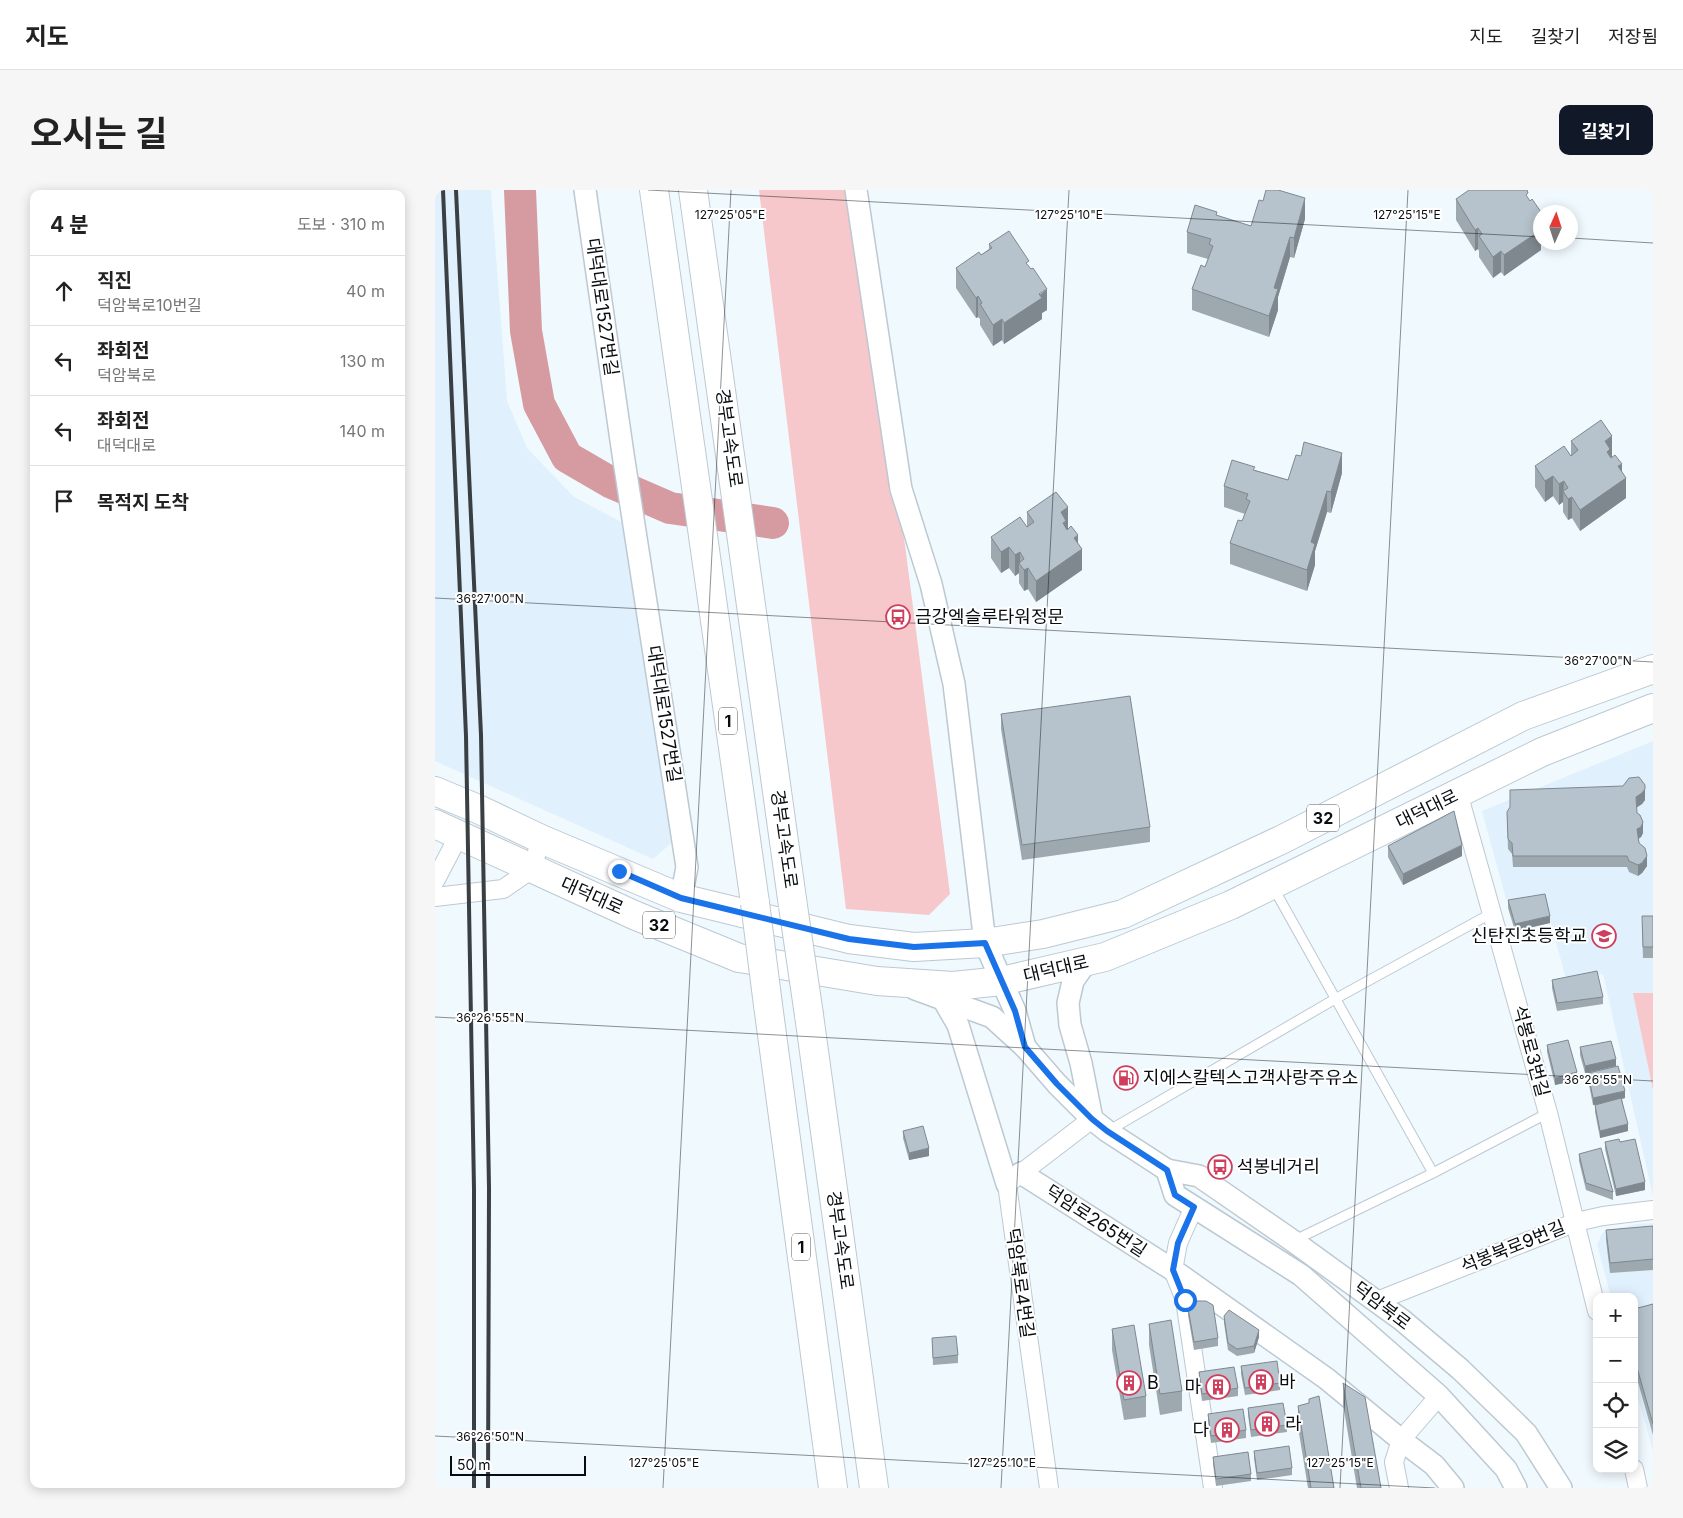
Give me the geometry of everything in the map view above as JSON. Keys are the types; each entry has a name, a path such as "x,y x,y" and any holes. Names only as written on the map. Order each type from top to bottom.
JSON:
{"main road":[{"name":"1","path":"654,190 755,904 833,1488"},
{"name":"경부고속도로","path":"693,190 744,543 874,1488"},
{"name":"대덕대로","path":"435,791 541,839 681,898 849,939 914,947 985,943 1043,934 1123,914 1283,839 1523,716 1653,669"},
{"name":"대덕대로","path":"435,824 531,869 739,958 877,981 953,986 1002,981 1105,957 1231,905 1542,752 1653,708"}],"street":[{"name":"대덕대로1527번길","path":"585,190 623,454 687,867 681,898"},
{"name":"덕암북로","path":"856,190 901,490 931,584 954,684 985,943 1015,1011 1025,1047 1057,1084 1100,1125 1167,1170 1199,1176 1402,1320 1460,1369 1526,1432 1561,1488"},
{"name":"석봉로3번길","path":"1458,793 1548,1113 1593,1294"},
{"path":"435,881 459,835"},
{"path":"435,897 503,889 531,869 541,839"},
{"path":"943,999 958,1025 1014,1179 1100,1125 1070,1025 1068,1002 1073,981 1086,962"},
{"path":"895,982 992,1017 1025,1047"},
{"name":"덕암북로","path":"1167,1170 1175,1195 1301,1275 1439,1396 1506,1469 1516,1488"},
{"name":"덕암로265번길","path":"1014,1179 1173,1270 1327,1379 1401,1440 1434,1464 1453,1488"},
{"name":"덕암북로4번길","path":"1014,1179 1049,1488"},
{"path":"1194,1207 1178,1243 1173,1270 1185,1300 1213,1488"},
{"name":"석봉북로9번길","path":"1377,1301 1576,1222 1603,1216 1653,1210"},
{"path":"1399,1488 1394,1462 1401,1440 1439,1396"},
{"path":"1635,1473 1638,1488"}],"lane":[{"path":"1272,885 1433,1173"},
{"path":"1100,1125 1493,913"},
{"path":"1293,1241 1433,1173 1548,1113"}],"shaded area":[{"path":"435,190 491,190 507,401 527,448 574,497 625,524 677,838 653,859 435,761"},
{"path":"759,190 852,190 880,394 905,545 950,894 929,915 846,909"},
{"name":"신탄진초등학교","path":"1653,741 1653,1196 1603,974 1566,979 1544,898 1506,899 1482,811"},
{"path":"1633,993 1653,993 1653,1090"},
{"path":"1653,1223 1653,1451 1638,1397 1638,1293 1610,1293 1597,1244 1603,1232 1637,1224"}],"building":[{"path":"1266,190 1278,190 1305,198 1294,238 1290,237 1274,288 1278,289 1269,316 1192,289 1201,265 1205,267 1213,246 1209,244 1211,239 1187,232 1195,205 1217,212 1216,215 1251,226 1259,200 1263,201"},
{"path":"1469,190 1527,190 1528,193 1526,195 1536,205 1533,205 1533,235 1504,255 1501,251 1493,257 1479,236 1482,234 1478,228 1475,230 1456,199"},
{"path":"1009,231 1029,261 1026,263 1031,269 1033,268 1047,289 1039,294 1042,298 1004,323 1002,319 993,325 980,304 982,303 978,296 976,298 956,268 979,252 981,255 992,248 989,244"},
{"path":"1601,420 1612,436 1605,441 1610,449 1607,452 1611,458 1615,455 1622,464 1618,466 1626,478 1580,510 1572,497 1568,499 1563,491 1568,488 1564,481 1559,484 1553,476 1545,481 1535,466 1564,446 1571,456 1578,450 1571,441"},
{"path":"1304,442 1342,453 1331,492 1327,491 1311,542 1315,544 1307,570 1230,543 1238,520 1242,521 1250,501 1246,499 1248,494 1224,486 1232,460 1255,467 1253,470 1288,480 1296,455 1301,456"},
{"path":"1056,492 1068,507 1061,512 1066,521 1063,523 1067,530 1071,526 1078,535 1074,538 1082,549 1036,581 1028,568 1024,570 1019,563 1024,559 1020,552 1015,555 1009,547 1001,552 991,537 1020,517 1027,527 1034,522 1027,512"},
{"path":"1130,696 1150,827 1022,845 1001,714"},
{"path":"1639,777 1645,785 1642,793 1636,797 1637,813 1643,822 1641,827 1637,829 1639,843 1645,848 1647,856 1642,863 1638,865 1629,861 1627,856 1513,856 1512,843 1508,839 1507,812 1510,807 1510,790 1623,786 1629,778"},
{"path":"1454,811 1462,845 1403,874 1388,846"},
{"path":"1545,894 1550,916 1515,924 1508,900"},
{"path":"1642,916 1653,916 1653,947 1643,947"},
{"path":"1597,971 1603,997 1557,1003 1552,980"},
{"path":"1568,1040 1577,1072 1555,1078 1547,1045"},
{"path":"1611,1041 1616,1059 1585,1066 1580,1047"},
{"path":"1618,1066 1625,1091 1593,1098 1588,1073"},
{"path":"1621,1098 1628,1124 1600,1131 1595,1105"},
{"path":"923,1126 929,1148 909,1153 903,1131"},
{"path":"1619,1139 1620,1142 1635,1139 1645,1182 1616,1189 1605,1142"},
{"path":"1601,1148 1613,1192 1586,1183 1579,1154"},
{"path":"1653,1226 1653,1259 1610,1263 1606,1230"},
{"path":"1198,1301 1206,1301 1213,1305 1218,1338 1194,1342 1188,1308"},
{"path":"1653,1304 1653,1424 1638,1371 1638,1308"},
{"path":"1229,1310 1259,1330 1254,1346 1237,1349 1228,1343 1224,1316"},
{"path":"1171,1320 1182,1391 1160,1394 1149,1324"},
{"name":"B","path":"1134,1325 1146,1396 1124,1400 1112,1329"},
{"path":"956,1336 958,1355 933,1358 932,1338"},
{"name":"바","path":"1277,1361 1280,1383 1245,1388 1241,1366"},
{"name":"마","path":"1234,1367 1238,1388 1202,1394 1199,1372"},
{"path":"1343,1383 1365,1397 1381,1488 1361,1488"},
{"path":"1319,1396 1334,1488 1311,1488 1298,1406 1309,1403 1309,1399"},
{"name":"라","path":"1283,1403 1287,1425 1251,1430 1248,1408"},
{"name":"다","path":"1243,1409 1246,1430 1211,1436 1208,1414"},
{"path":"1289,1446 1292,1468 1257,1473 1254,1451"},
{"path":"1248,1452 1251,1474 1216,1479 1213,1457"}],"waterway":[{"path":"520,190 526,331 539,404 567,457 610,482 670,508 773,523"}],"railway":[{"path":"443,190 466,736 474,1189 474,1488"},
{"path":"456,190 481,735 489,1188 488,1488"}],"place":[{"name":"금강엑슬루타워정문","path":"898,617"},
{"name":"신탄진초등학교","path":"1604,936"},
{"name":"지에스칼텍스고객사랑주유소","path":"1126,1078"},
{"name":"석봉네거리","path":"1220,1167"},
{"name":"바","path":"1261,1382"},
{"name":"B","path":"1129,1383"},
{"name":"마","path":"1218,1387"},
{"name":"라","path":"1267,1424"},
{"name":"다","path":"1227,1430"}],"route":[{"path":"619,871 681,898 849,939 914,947 985,943 1015,1011 1025,1047 1057,1084 1092,1119 1167,1170 1175,1195 1194,1207 1178,1243 1173,1270 1185,1300"}]}
